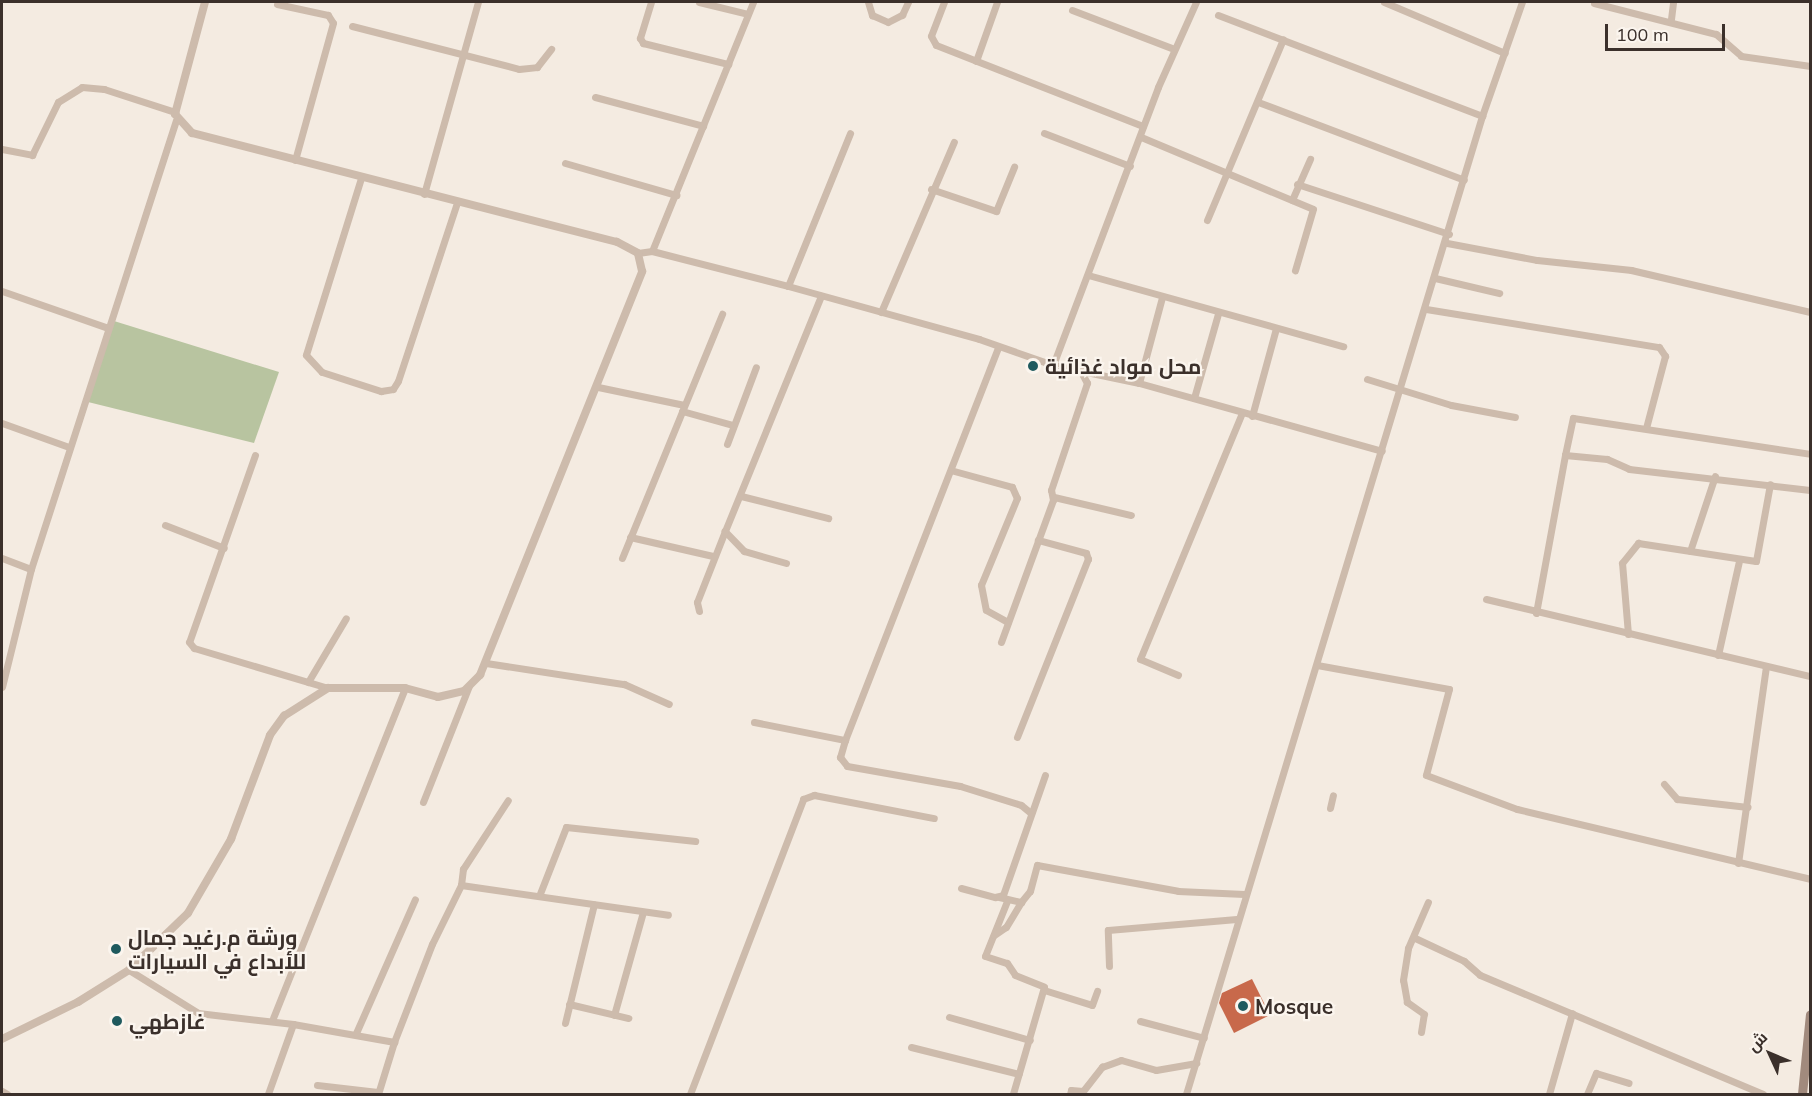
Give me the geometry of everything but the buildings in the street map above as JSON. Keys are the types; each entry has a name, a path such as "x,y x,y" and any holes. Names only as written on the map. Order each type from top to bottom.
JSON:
{"main road":[{"path":"1802,1095 1810,1014"}],"street":[{"path":"2,687 31,569 175,116 205,2"},
{"path":"424,194 478,2"},
{"path":"651,2 640,38 643,43 728,63"},
{"path":"699,2 748,14"},
{"path":"652,251 753,2"},
{"path":"868,2 872,15 888,22 902,15 908,2"},
{"path":"944,2 931,39 976,61 1143,126"},
{"path":"976,61 997,2"},
{"path":"1053,364 1131,166 1143,126 1196,2"},
{"path":"1384,2 1505,53"},
{"path":"1186,1095 1244,894 1447,243 1482,116 1522,2"},
{"path":"1671,19 1673,2"},
{"path":"1594,3 1632,16 1671,19 1716,33 1741,57 1810,66"},
{"path":"277,4 328,15 333,23 295,160"},
{"path":"1072,10 1174,49"},
{"path":"1218,15 1482,116"},
{"path":"352,26 464,56 529,70 543,63 551,49"},
{"path":"1207,220 1283,39"},
{"path":"2,149 32,155 58,102 82,87 104,89 175,116 192,133 457,203 617,242 638,253 652,251 788,286 1053,364 1139,383 1382,451"},
{"path":"595,97 703,126"},
{"path":"1258,102 1464,180"},
{"path":"788,286 850,133"},
{"path":"1044,133 1131,166"},
{"path":"1141,137 1312,208 1295,270"},
{"path":"881,312 931,189 954,142"},
{"path":"1292,200 1310,159"},
{"path":"566,163 676,195"},
{"path":"931,189 996,211 1014,167"},
{"path":"361,177 306,355 322,372 381,391 393,389 398,381 457,203"},
{"path":"1298,184 1449,234"},
{"path":"1447,243 1537,260 1631,270 1810,312"},
{"path":"255,455 190,646 328,688 405,688 424,696 444,696 464,691 486,663 598,387 642,272 638,253"},
{"path":"1088,275 1218,314 1342,346"},
{"path":"1435,278 1498,292"},
{"path":"2,291 108,328"},
{"path":"699,611 697,602 713,556 741,496 821,296"},
{"path":"1139,383 1161,297"},
{"path":"1426,309 1659,347 1665,356 1646,428"},
{"path":"622,558 722,314"},
{"path":"1194,398 1218,314"},
{"path":"1252,416 1276,328"},
{"path":"998,348 954,471 840,757 847,766 960,786 1020,805 1031,813"},
{"path":"727,444 756,367"},
{"path":"1001,642 1054,497 1051,490 1088,383 1079,368"},
{"path":"1367,380 1451,405 1515,417"},
{"path":"598,387 683,408 733,425"},
{"path":"1178,675 1140,659 1242,413"},
{"path":"1536,613 1573,418 1810,454"},
{"path":"2,423 69,447"},
{"path":"1565,455 1614,461 1629,469 1715,477 1810,490"},
{"path":"954,471 1012,487 1017,498 981,585 986,609 1008,622"},
{"path":"1690,551 1715,477"},
{"path":"1628,634 1622,563 1638,543 1739,561 1757,560 1770,484"},
{"path":"741,496 828,518"},
{"path":"1054,497 1131,515"},
{"path":"165,525 224,548"},
{"path":"725,531 744,551 786,563"},
{"path":"630,537 713,556"},
{"path":"1017,736 1088,559 1086,554 1038,540"},
{"path":"2,558 31,569"},
{"path":"1718,655 1739,561"},
{"path":"1486,599 1536,613 1810,676"},
{"path":"308,682 346,618"},
{"path":"486,663 624,684 669,704"},
{"path":"1317,665 1449,689 1426,776 1516,809 1810,879"},
{"path":"1738,863 1748,807 1766,666"},
{"path":"423,802 471,681"},
{"path":"2,1039 78,1002 129,970 188,913 207,886 275,729 284,716 328,688"},
{"path":"273,1018 405,688"},
{"path":"754,722 845,740"},
{"path":"999,897 1045,775"},
{"path":"1664,783 1677,799 1748,807"},
{"path":"690,1095 803,799 814,795 934,818"},
{"path":"1330,808 1333,795"},
{"path":"317,1085 378,1093 394,1042 432,944 461,885 463,869 508,800"},
{"path":"539,896 566,827 695,842"},
{"path":"994,935 1006,927 1030,891 1037,864 1178,891 1244,894"},
{"path":"461,885 668,915"},
{"path":"961,888 1007,901 1021,902"},
{"path":"356,1033 415,898"},
{"path":"1007,901 985,956 1007,963 1015,975 1041,982 1044,990 1013,1095"},
{"path":"1421,1032 1424,1014 1407,1002 1402,992 1406,959 1428,902"},
{"path":"565,1023 594,904"},
{"path":"614,1015 643,912"},
{"path":"1109,966 1108,930 1237,919"},
{"path":"1415,938 1464,961 1480,975 1763,1095"},
{"path":"129,970 198,1013 273,1018 293,1024 356,1033 394,1042"},
{"path":"1044,990 1092,1005 1097,991"},
{"path":"569,1004 628,1018"},
{"path":"1549,1095 1572,1013"},
{"path":"949,1017 1030,1040"},
{"path":"1140,1021 1204,1038"},
{"path":"268,1095 293,1024"},
{"path":"911,1047 1019,1074"},
{"path":"1070,1095 1071,1090 1084,1093 1102,1067 1121,1060 1156,1070 1196,1063"},
{"path":"1587,1095 1596,1073 1629,1083"},
{"path":"2,1091 7,1095"}],"green space":[{"path":"114,321 279,372 254,443 88,402"}],"place":[{"name":"محل مواد غذائية","path":"1033,366"},
{"name":"ورشة م.رغيد جمال للأبداع في السيارات","path":"116,949"},
{"name":"Mosque","path":"1243,1006"},
{"name":"غازطهي","path":"117,1021"}]}
